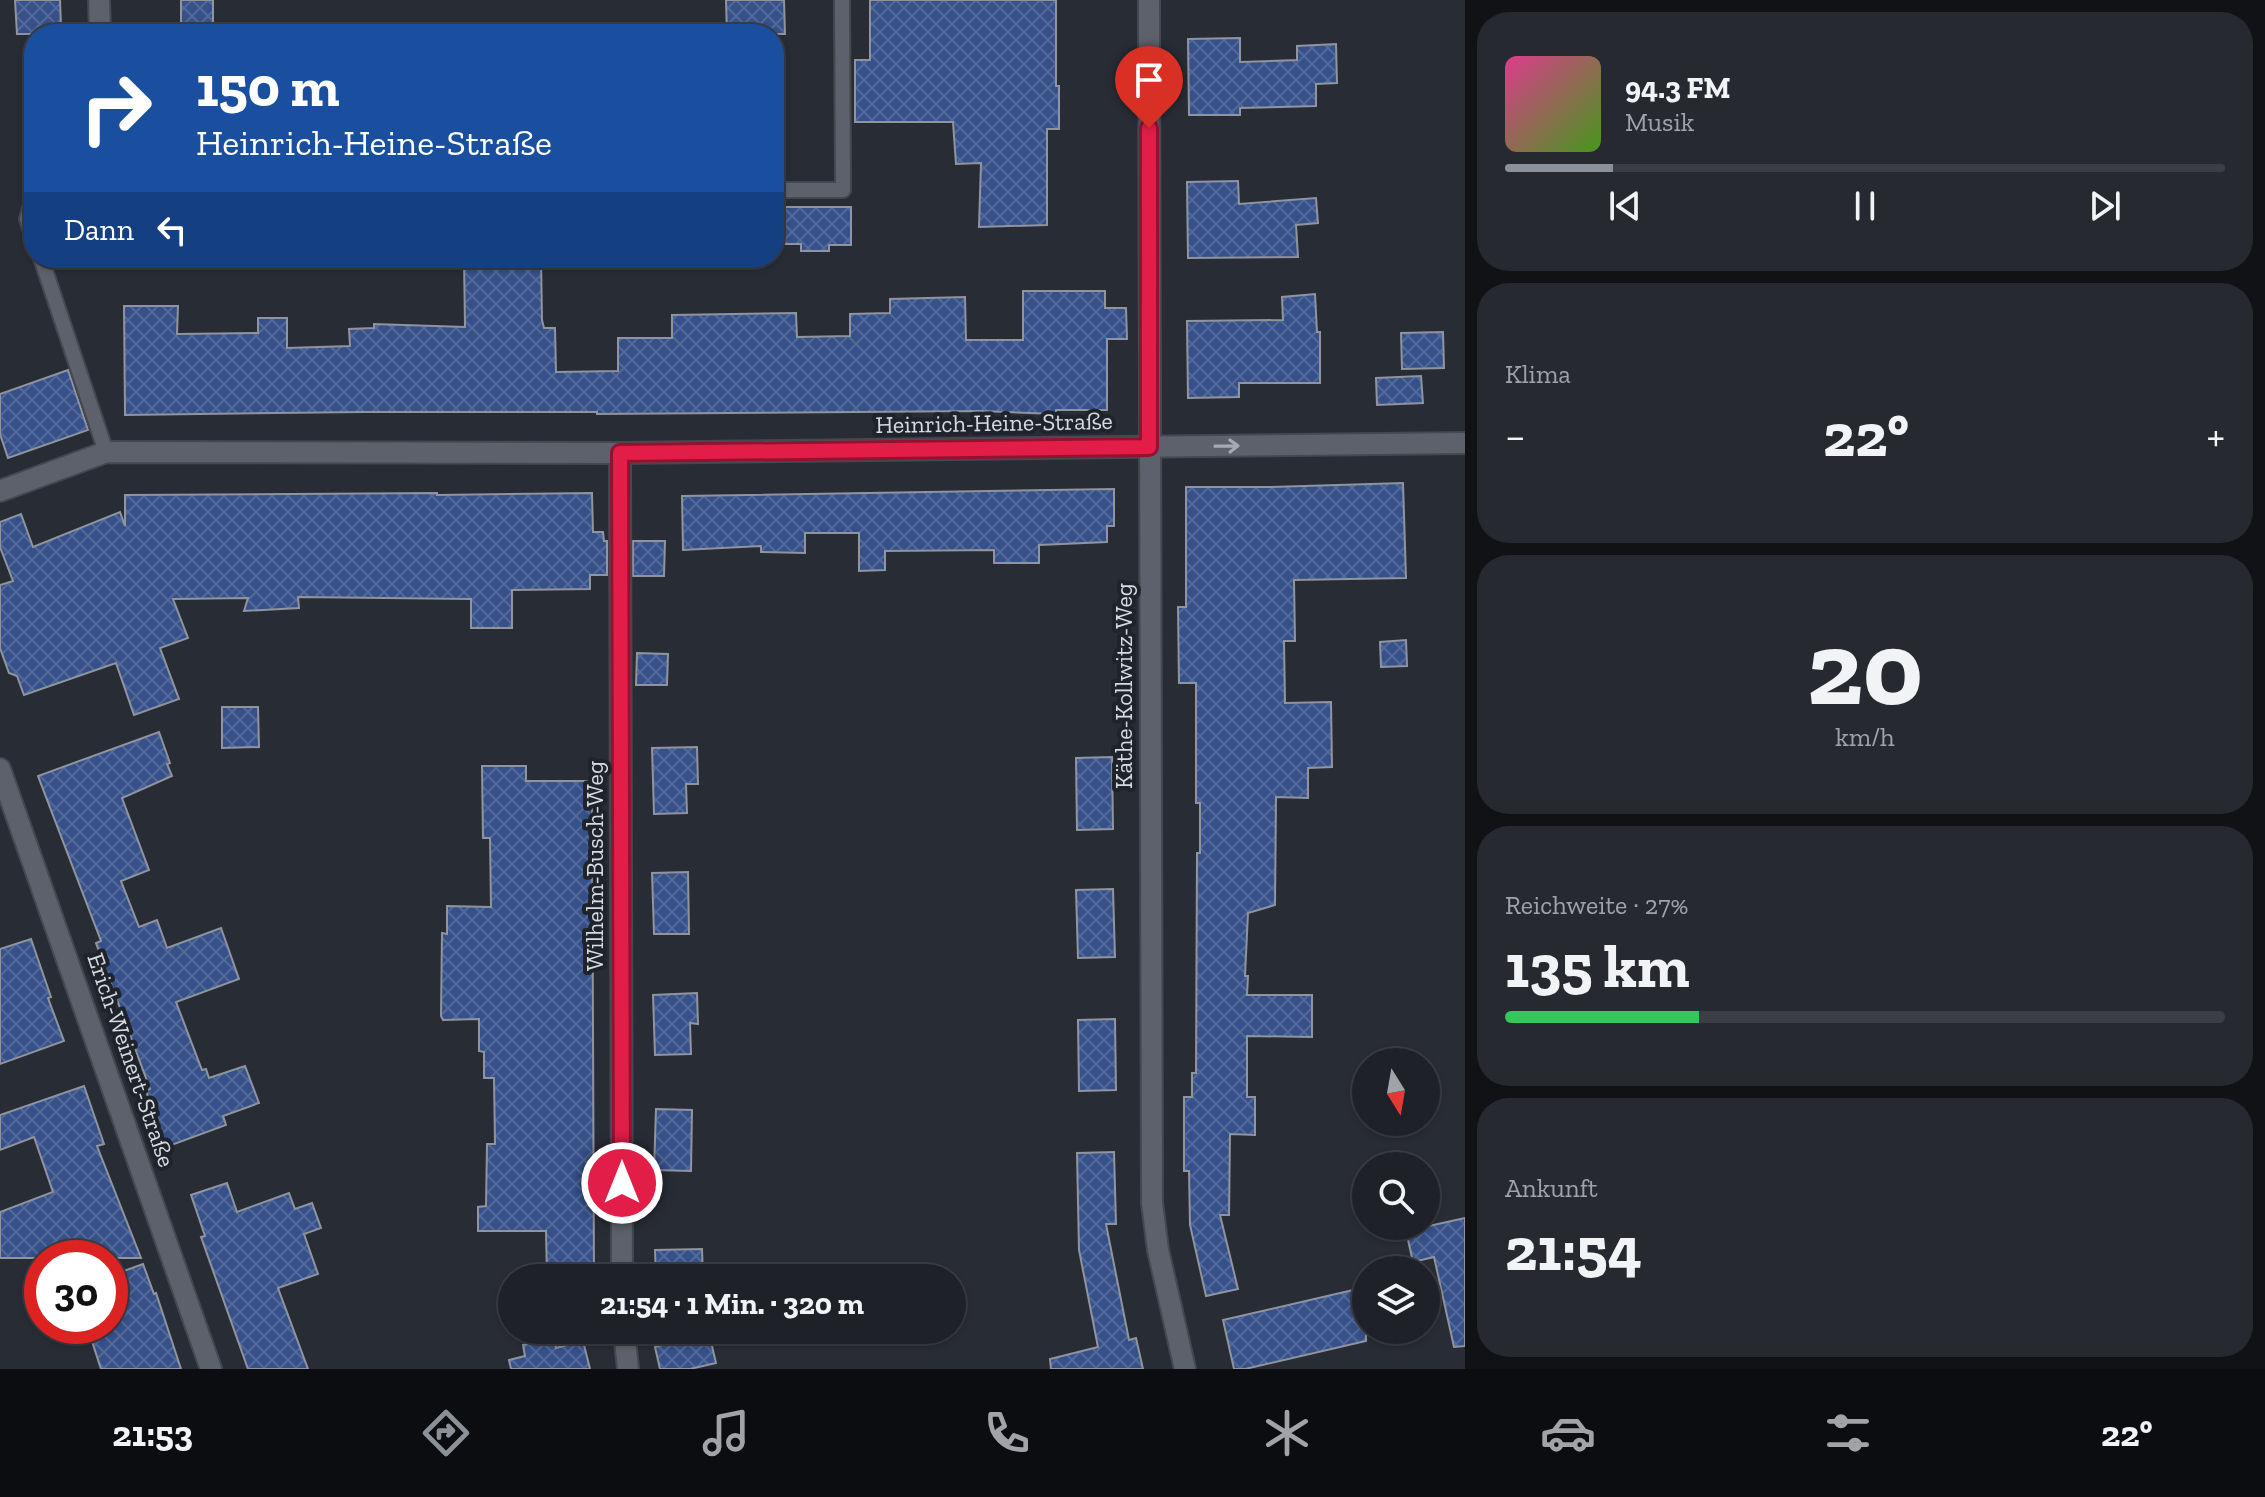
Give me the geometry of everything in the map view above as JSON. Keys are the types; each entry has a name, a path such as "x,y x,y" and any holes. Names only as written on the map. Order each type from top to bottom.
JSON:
{"street":[{"path":"99,0 100,24"},
{"name":"Käthe-Kollwitz-Weg","path":"1149,0 1152,1203 1158,1250 1185,1369"},
{"name":"Heinrich-Heine-Straße","path":"106,452 620,453 1465,443"},
{"path":"0,491 106,452"},
{"name":"Wilhelm-Busch-Weg","path":"620,453 622,1264"},
{"name":"Erich-Weinert-Straße","path":"0,769 211,1369"},
{"path":"625,1344 628,1369"}],"lane":[{"path":"784,190 843,190 842,0"},
{"path":"44,268 106,452"}],"building":[{"path":"15,0 60,0 61,24 24,24 24,34 17,34"},
{"path":"181,0 213,0 213,24 181,24"},
{"path":"726,0 784,0 785,34 784,24 727,24"},
{"path":"870,0 1056,0 1059,129 1047,129 1047,225 979,227 981,163 956,164 953,122 855,122 855,60 870,60"},
{"path":"1240,38 1240,62 1297,60 1297,46 1336,44 1337,83 1316,84 1316,106 1240,108 1240,115 1189,115 1188,39"},
{"path":"1238,181 1239,204 1316,198 1318,223 1296,225 1298,257 1188,258 1187,182"},
{"path":"784,207 851,207 851,245 829,245 829,251 801,251 801,244 784,244"},
{"path":"464,268 541,268 542,320 544,328 555,328 556,372 618,371 618,338 672,338 672,315 796,313 797,337 850,336 850,314 890,313 890,299 965,297 966,340 1023,340 1023,291 1105,291 1105,308 1126,308 1127,339 1107,339 1107,410 1056,410 1056,414 981,411 125,415 124,306 178,306 177,334 258,333 258,318 287,318 287,348 350,346 349,329 374,328 374,324 465,327"},
{"path":"1315,294 1317,332 1320,332 1320,383 1239,383 1239,397 1188,398 1187,321 1283,320 1282,297"},
{"path":"1443,332 1444,368 1402,369 1401,333"},
{"path":"68,370 88,430 8,458 0,434 0,394"},
{"path":"1421,376 1423,403 1377,405 1376,378"},
{"path":"1403,483 1406,578 1294,580 1295,641 1284,641 1285,703 1331,702 1332,767 1308,768 1308,798 1276,797 1275,905 1248,913 1245,976 1248,976 1247,995 1312,995 1312,1037 1247,1036 1247,1097 1255,1097 1255,1135 1230,1134 1229,1215 1220,1215 1238,1289 1206,1296 1190,1225 1189,1171 1184,1171 1184,1097 1192,1097 1192,1073 1196,1073 1197,853 1200,853 1200,803 1196,803 1196,683 1179,683 1178,607 1186,607 1186,487"},
{"path":"1114,489 1114,526 1107,526 1107,542 1039,545 1039,563 994,563 994,550 885,551 885,570 859,571 859,533 805,533 805,553 761,552 761,546 683,550 682,496"},
{"path":"592,493 593,532 603,532 604,541 607,541 607,575 590,575 590,589 512,590 512,628 471,628 471,599 298,597 299,608 244,611 248,598 173,599 188,638 160,648 179,699 134,715 116,663 24,695 17,676 9,673 0,648 0,585 13,581 0,547 0,522 21,514 33,547 120,512 125,526 125,495"},
{"path":"633,541 665,541 664,576 633,576"},
{"path":"1406,640 1407,666 1381,667 1380,642"},
{"path":"637,653 668,654 667,685 636,685"},
{"path":"222,707 258,707 259,747 222,748"},
{"path":"159,732 172,776 122,798 149,870 121,881 139,927 157,920 167,948 221,928 239,979 176,1002 202,1070 206,1069 209,1078 245,1066 259,1103 223,1116 226,1125 166,1147 146,1091 150,1089 96,943 101,941 38,776"},
{"path":"697,747 698,784 686,784 687,813 654,814 652,748"},
{"path":"1112,757 1113,829 1077,830 1076,758"},
{"path":"482,766 526,766 526,781 592,781 594,1264 547,1264 546,1231 478,1231 478,1207 486,1206 487,1144 495,1144 494,1078 484,1078 484,1052 479,1051 479,1019 443,1020 441,1016 442,933 447,934 447,906 491,907 490,838 483,838"},
{"path":"688,872 689,934 654,934 652,873"},
{"path":"1113,889 1115,957 1078,958 1076,890"},
{"path":"31,939 64,1041 0,1064 0,949"},
{"path":"697,993 698,1024 690,1023 691,1054 655,1055 653,995"},
{"path":"1115,1019 1116,1090 1079,1091 1078,1020"},
{"path":"84,1086 104,1144 97,1146 141,1258 128,1258 128,1240 24,1240 24,1258 0,1258 0,1212 53,1192 34,1137 0,1150 0,1115"},
{"path":"656,1109 692,1110 691,1171 654,1170"},
{"path":"1114,1152 1116,1224 1106,1224 1129,1340 1136,1338 1143,1369 1051,1369 1050,1359 1098,1347 1079,1250 1077,1153"},
{"path":"227,1183 237,1212 289,1193 295,1209 312,1203 321,1228 304,1234 318,1274 278,1288 308,1369 248,1369 201,1237 205,1236 191,1195"},
{"path":"1465,1218 1465,1346 1454,1347 1440,1284 1440,1256 1412,1256 1408,1240 1440,1240 1440,1224"},
{"path":"702,1249 703,1264 656,1264 655,1250"},
{"path":"143,1264 181,1369 101,1369 93,1344 128,1344 128,1269"},
{"path":"1352,1290 1353,1344 1245,1369 1234,1369 1223,1320"},
{"path":"555,1344 556,1348 584,1344 590,1369 511,1369 509,1360 525,1356 523,1345"},
{"path":"712,1344 716,1363 690,1369 660,1369 655,1347"}],"route":[{"path":"622,1183 620,453 1149,447 1149,128"}]}
